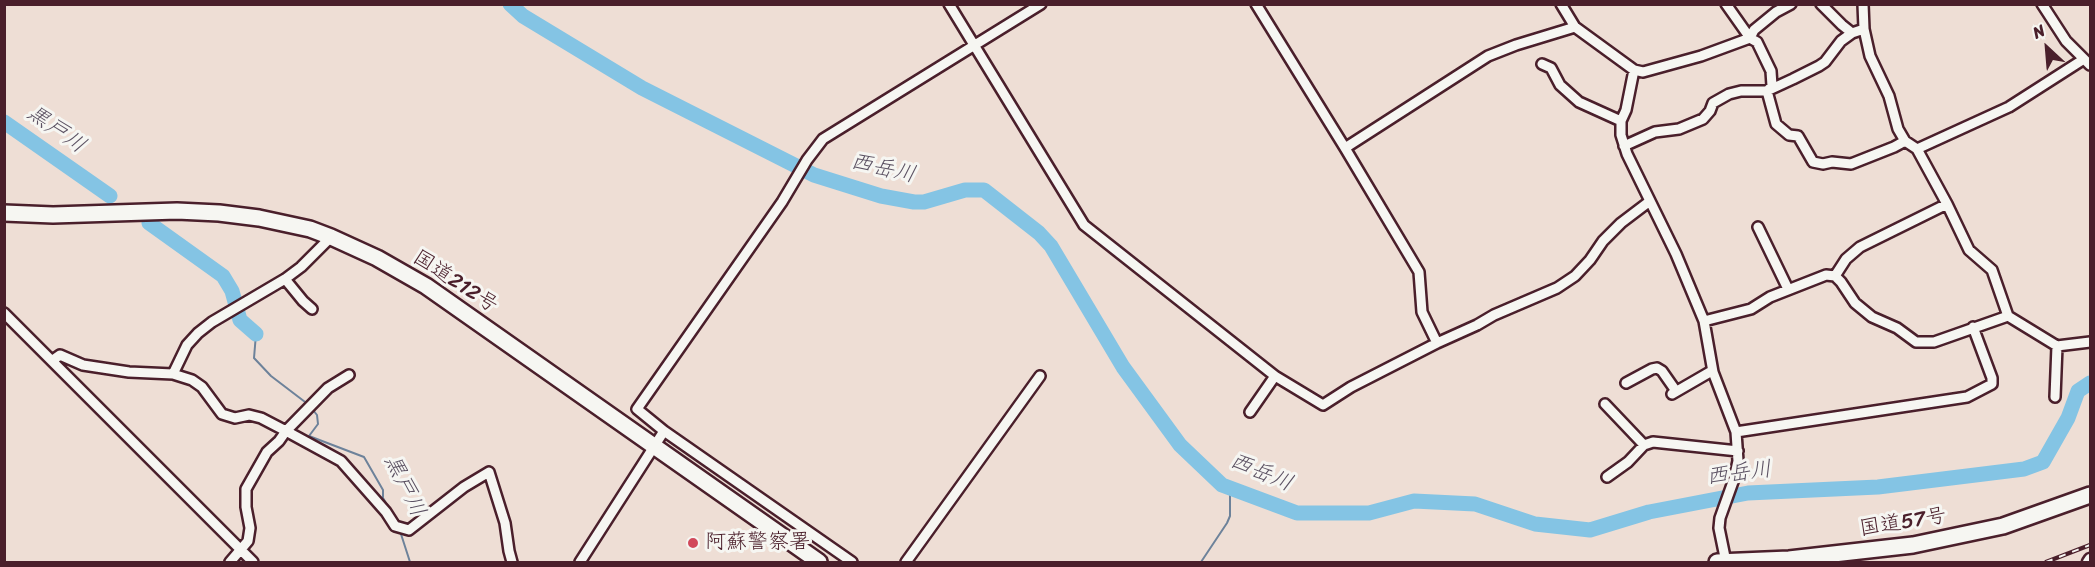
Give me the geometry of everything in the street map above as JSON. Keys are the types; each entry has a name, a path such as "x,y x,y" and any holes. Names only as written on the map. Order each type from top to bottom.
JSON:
{"highway":[{"name":"国道212号","path":"4,213 53,215 177,211 219,213 259,218 331,237 377,258 426,286 819,562"},
{"name":"国道57号","path":"1717,562 1810,557 1913,545 2003,526 2091,495"}],"street":[{"path":"949,4 1084,225 1275,376 1323,405 1351,387 1437,343 1557,288 1575,276 1621,223 1650,201"},
{"path":"852,562 636,409 790,191 807,160 823,139 1041,4"},
{"path":"1256,4 1419,272 1422,312 1437,343"},
{"path":"1561,4 1575,27 1634,70 1643,72 1726,48 1750,38 1754,30 1776,12 1791,4"},
{"path":"1726,4 1750,38 1757,42 1767,61 1771,71 1772,86 1767,91"},
{"path":"1821,4 1852,33"},
{"path":"1863,4 1864,29 1870,56 1889,96 1898,129 1905,141 1917,149 1969,250 1992,270 2008,316 2057,346 2091,342"},
{"path":"1917,149 2009,107 2087,62 2066,41 2042,4"},
{"path":"1345,148 1488,56 1575,27"},
{"path":"1624,146 1655,132 1679,129 1703,119 1713,103 1729,94 1748,90 1767,91 1819,66 1825,62 1841,41 1852,33 1864,29"},
{"path":"1542,64 1551,68 1560,86 1579,102 1621,122"},
{"path":"1634,70 1626,110 1621,122 1624,146 1676,254 1704,321 1713,372 1736,432 1738,451 1734,479 1720,518 1719,528 1726,562"},
{"path":"1767,91 1776,124 1789,135 1798,136 1814,162 1851,164 1905,141"},
{"path":"1835,276 1846,259 1860,247 1947,204"},
{"path":"1758,227 1788,289"},
{"path":"173,374 187,345 212,322 285,279 301,267 331,237"},
{"path":"1704,321 1751,309 1788,289 1826,275 1835,276 1855,303 1872,317 1897,328 1916,342 1934,342 2008,316"},
{"path":"285,279 312,309"},
{"path":"5,314 253,562"},
{"path":"1736,432 1967,397 1992,384 1992,378 1973,327"},
{"path":"2055,397 2057,346"},
{"path":"53,360 60,355 82,365 129,372 173,374 192,380 202,387 222,414 235,418 249,415 261,418 341,460 386,512 395,526 409,530 464,487 489,472 505,523 512,562"},
{"path":"1626,383 1657,368 1662,371 1674,392 1713,372"},
{"path":"230,562 248,541 250,528 246,507 246,489 267,452 313,401 349,375"},
{"path":"906,562 1040,376"},
{"path":"1250,412 1275,376"},
{"path":"1605,404 1644,445"},
{"path":"580,562 664,431"},
{"path":"1607,477 1628,462 1644,445 1653,442 1738,451"}],"waterway":[{"name":"西岳川","path":"510,4 523,16 642,88 814,175 881,196 914,202 924,202 965,190 984,190 1039,233 1051,246 1123,367 1180,445 1222,485 1297,513 1369,513 1414,501 1475,504 1535,524 1590,530 1649,512 1748,493 1878,487 2024,469 2043,462 2068,418 2078,391 2090,383"},
{"name":"黒戸川","path":"4,122 110,196"},
{"name":"黒戸川","path":"149,223 223,276 232,291 240,320 256,334"},
{"name":"黒戸川","path":"256,334 254,358 271,376 309,405"},
{"name":"黒戸川","path":"313,410 317,415 318,424 309,436 364,457 383,490 383,498 399,525"},
{"path":"1201,562 1230,516 1230,488"},
{"name":"黒戸川","path":"400,531 410,562"}],"railway":[{"path":"2046,562 2090,545"}],"place":[{"name":"阿蘇警察署","path":"693,543"}]}
